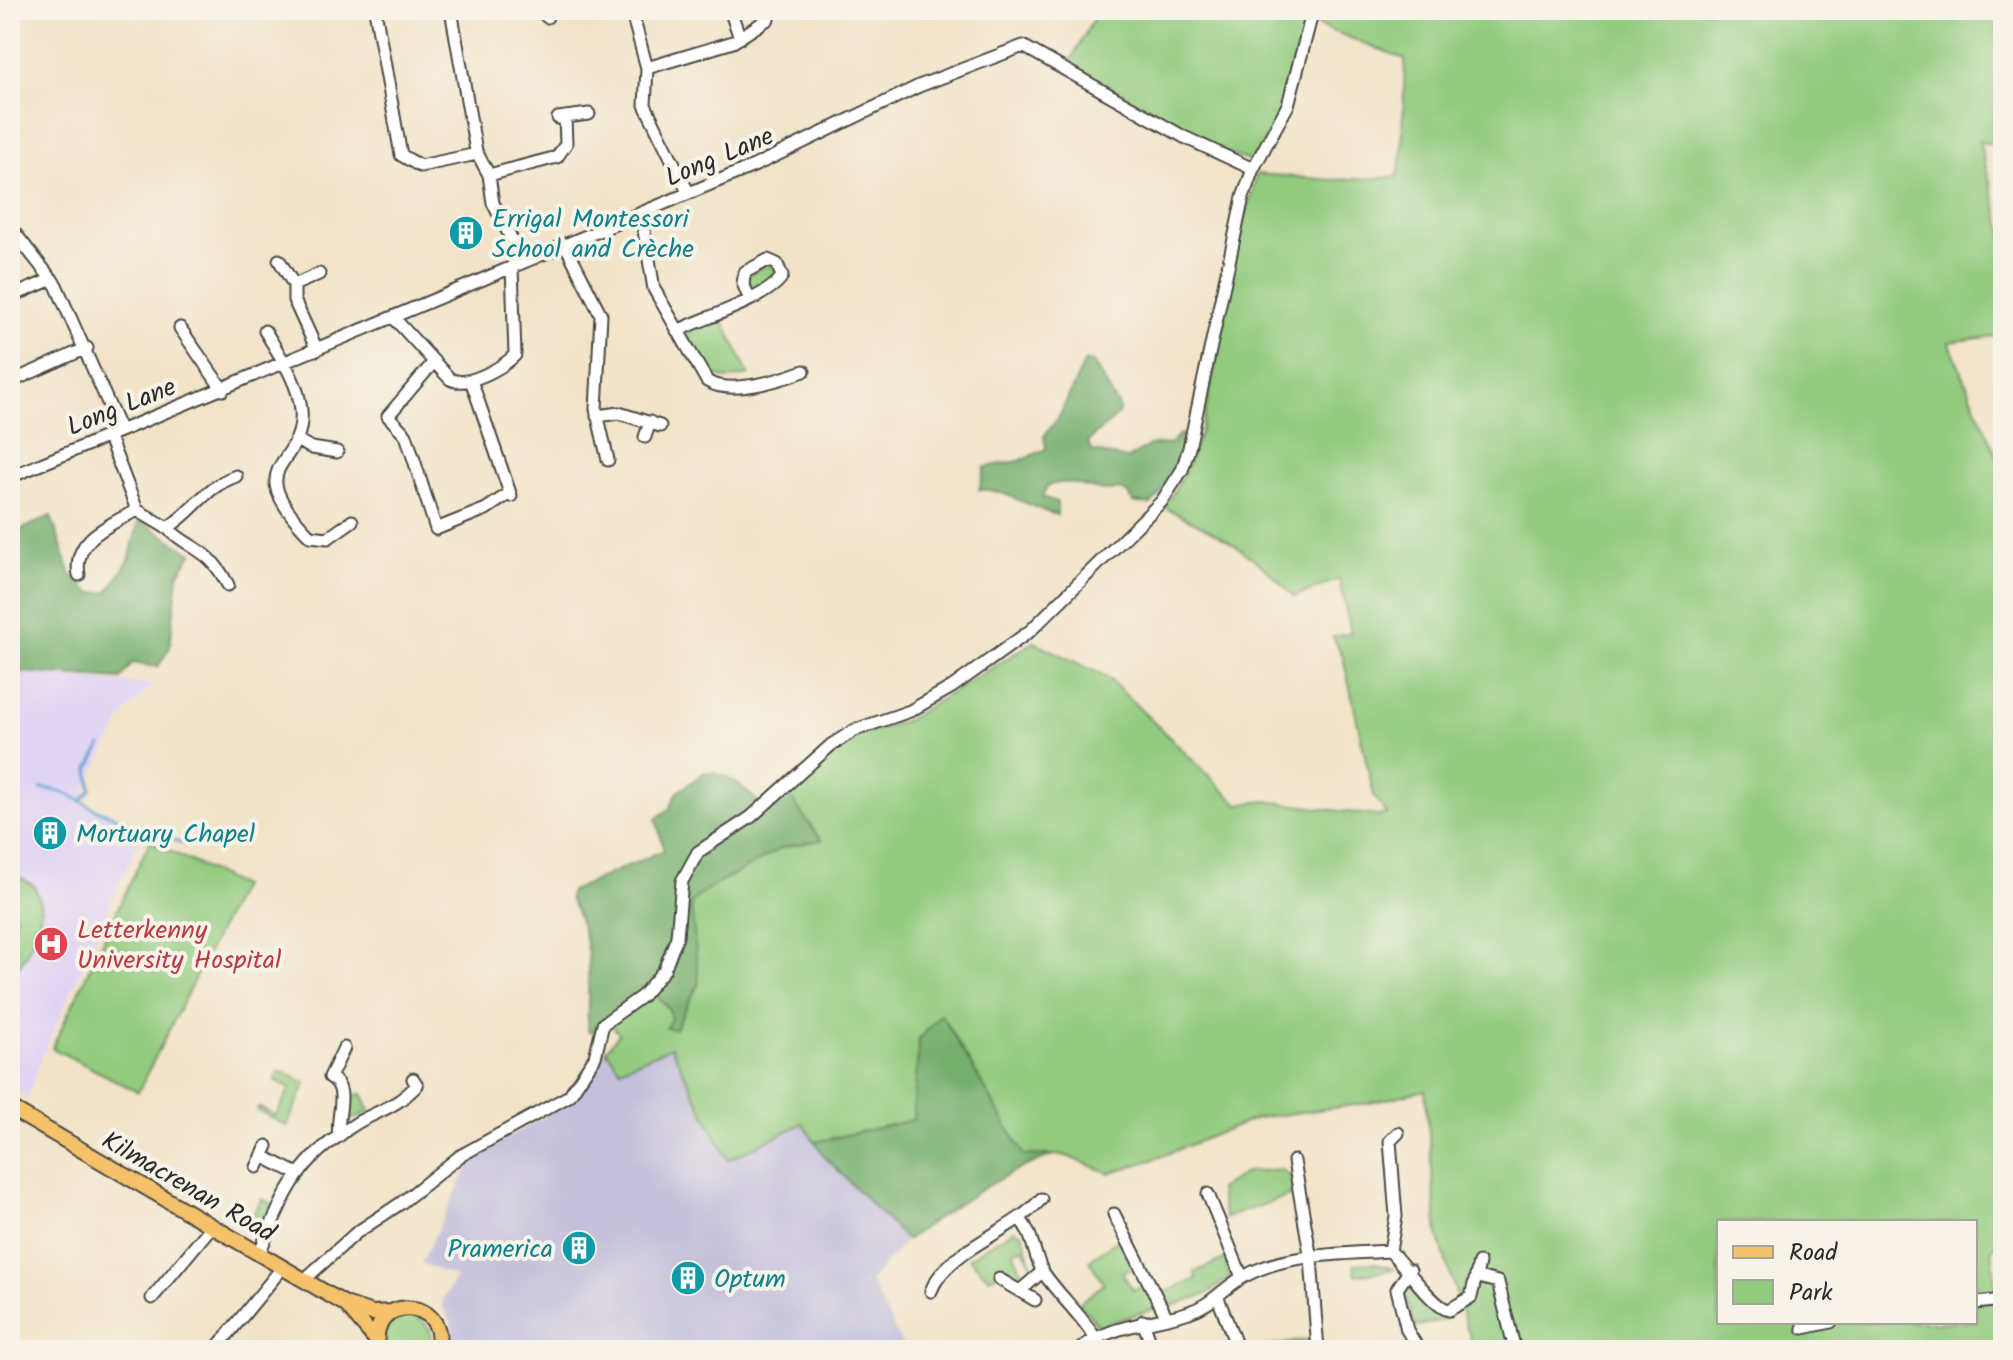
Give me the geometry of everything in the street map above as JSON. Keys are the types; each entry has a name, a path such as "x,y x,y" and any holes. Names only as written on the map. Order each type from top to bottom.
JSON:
{"main road":[{"name":"Kilmacrenan Road","path":"10,1108 345,1304 372,1313 410,1308 423,1312 434,1321 438,1343"},
{"name":"Kilmacrenan Road","path":"345,1304 377,1345"},
{"path":"377,1345 382,1321 392,1312"},
{"path":"438,1343 446,1350"}],"street":[{"path":"375,10 401,155 420,166 477,154"},
{"path":"393,317 433,363 454,381 471,380 515,355 518,264 493,203 489,175 477,154 451,10"},
{"path":"631,10 647,68 645,105 688,192"},
{"path":"730,10 740,38"},
{"path":"304,1280 356,1233 401,1203 460,1156 569,1096 592,1064 603,1024 642,996 664,970 677,937 682,881 698,852 751,817 831,745 855,730 910,711 997,658 1030,631 1162,501 1182,470 1189,448 1234,229 1253,169 1288,105 1313,10"},
{"path":"647,68 740,38 768,19"},
{"name":"Long Lane","path":"10,477 785,152 919,86 1023,46 1184,137 1253,169"},
{"path":"489,175 557,157 566,144 561,118 589,114"},
{"path":"641,213 652,284 701,376 716,386 765,381 804,371"},
{"path":"10,227 52,279 87,348 120,430"},
{"path":"565,244 602,324 595,379 597,416 608,460"},
{"path":"279,260 294,285 294,300 317,350"},
{"path":"294,285 319,274"},
{"path":"10,297 52,279"},
{"path":"677,331 749,298"},
{"path":"180,328 223,390"},
{"path":"265,331 284,363 301,406 296,440 275,472 275,485 286,506 315,538 334,536 352,521"},
{"path":"10,382 87,348"},
{"path":"433,363 385,415 406,435 436,529 486,509 511,495 471,380"},
{"path":"597,416 619,413 655,424 645,437"},
{"path":"108,435 137,510 167,528 181,541 210,556 228,585"},
{"path":"296,440 312,448 337,452"},
{"path":"167,528 178,521 215,483 236,476"},
{"path":"79,575 78,555 84,544 137,510"},
{"path":"339,1136 337,1118 342,1090 339,1082 330,1077 344,1048"},
{"path":"259,1254 296,1173 320,1148 362,1120 403,1101 417,1085 413,1079"},
{"path":"1377,1137 1394,1137 1396,1216 1390,1251"},
{"path":"262,1156 296,1173"},
{"path":"1294,1161 1311,1259 1318,1350"},
{"path":"1208,1194 1242,1277"},
{"path":"931,1291 939,1277 971,1249 1020,1219 1041,1199"},
{"path":"1114,1214 1166,1316"},
{"path":"1020,1219 1028,1229 1043,1271 1082,1317 1095,1338"},
{"path":"152,1298 212,1226"},
{"path":"1079,1350 1095,1338 1143,1321 1190,1312 1218,1298 1242,1277 1287,1262 1390,1251 1410,1270 1434,1303 1449,1310 1471,1297 1479,1263"},
{"path":"215,1350 282,1268"},
{"path":"1410,1270 1397,1289 1407,1330 1419,1350"},
{"path":"1021,1290 1043,1271"},
{"path":"1478,1277 1498,1282 1515,1350"},
{"path":"999,1279 1035,1300"},
{"path":"1218,1298 1238,1350"},
{"path":"1977,1303 2003,1300"},
{"path":"1143,1321 1153,1350"},
{"path":"1803,1328 1822,1324"}],"shaded area":[{"name":"Letterkenny University Hospital","path":"10,671 153,685 125,713 85,789 83,804 144,829 41,1059 28,1097 10,1090"},
{"path":"671,1047 728,1159 803,1123 825,1157 906,1240 870,1281 905,1350 455,1350 451,1322 443,1307 443,1299 456,1277 421,1263 469,1166 494,1146 568,1102 606,1050 620,1068"}],"green space":[{"path":"1098,10 1310,10 1283,106 1253,162 1225,153 1069,64"},
{"path":"1318,10 2003,10 2003,148 1979,141 2003,232 2003,335 1949,342 2003,471 2003,1237 1992,1249 1998,1314 2003,1314 2003,1350 1474,1350 1438,1236 1425,1090 1370,1103 1257,1118 1152,1160 1109,1173 1064,1155 1025,1156 919,1040 913,1120 815,1142 803,1123 728,1160 671,1047 620,1069 606,1050 619,1034 611,1024 655,991 688,881 852,738 907,720 1034,642 1107,677 1238,804 1266,801 1377,816 1387,814 1374,796 1343,657 1333,637 1351,633 1339,579 1294,597 1264,567 1234,544 1163,507 1180,482 1202,426 1234,261 1257,174 1333,180 1397,177 1402,157 1405,59 1319,26"},
{"path":"764,264 773,266 777,274 774,280 751,287 746,277"},
{"path":"722,318 749,375 727,379 709,374 687,335 691,329"},
{"path":"1085,361 1093,362 1120,409 1114,419 1091,439 1088,444 1092,451 1127,459 1150,445 1169,444 1180,434 1187,437 1173,474 1163,490 1150,505 1133,502 1129,494 1118,489 1109,491 1058,483 1047,486 1042,497 1057,502 1057,515 1008,495 979,490 985,467 1019,461 1046,449 1044,436 1059,417"},
{"path":"51,516 71,575 91,593 108,592 129,560 139,520 192,553 178,575 170,647 158,667 132,663 121,679 10,671 10,535"},
{"path":"705,772 730,779 765,809 786,791 821,840 782,848 703,892 691,903 699,983 675,1029 666,1028 671,1019 669,1009 649,987 595,1032 588,1031 587,948 584,932 569,898 571,891 664,850 656,819 670,808 677,793"},
{"path":"150,841 241,886 138,1092 52,1048"},
{"path":"15,874 34,886 41,911 35,936 10,982 10,929 17,916 10,912 10,875"},
{"path":"941,1014 1024,1155 1053,1155 995,1182 906,1240 825,1157 815,1142 913,1120 919,1039"},
{"path":"281,1071 306,1083 287,1126 257,1110 259,1107 276,1116 290,1088 274,1080"},
{"path":"362,1093 370,1112 345,1122 348,1098"},
{"path":"1282,1169 1291,1178 1294,1194 1225,1218 1219,1190 1246,1172"},
{"path":"262,1199 276,1206 258,1229 245,1228"},
{"path":"1014,1230 1023,1234 1032,1265 1024,1248 1013,1252 1023,1273 1031,1269 1021,1279 1000,1273 989,1278 969,1258"},
{"path":"1121,1238 1145,1280 1141,1282 1134,1267 1122,1273 1133,1290 1147,1284 1157,1308 1099,1326 1079,1303 1104,1284 1089,1260"},
{"path":"1226,1258 1230,1278 1205,1295 1169,1307 1163,1293 1197,1279 1195,1272"},
{"path":"1375,1263 1395,1269 1356,1275 1354,1264"},
{"path":"1409,1283 1431,1313 1446,1319 1415,1327 1404,1291"},
{"path":"409,1314 428,1327 432,1350 383,1350 386,1324 396,1316"},
{"path":"1311,1339 1304,1350 1251,1350"}],"waterway":[{"path":"82,800 91,790 89,769 101,746"},
{"path":"41,789 63,792 95,809 186,845"}],"place":[{"name":"Errigal Montessori School and Crèche","path":"466,233"},
{"name":"Mortuary Chapel","path":"50,833"},
{"name":"Letterkenny University Hospital","path":"51,944"},
{"name":"Pramerica","path":"579,1248"},
{"name":"Optum","path":"688,1278"}]}
